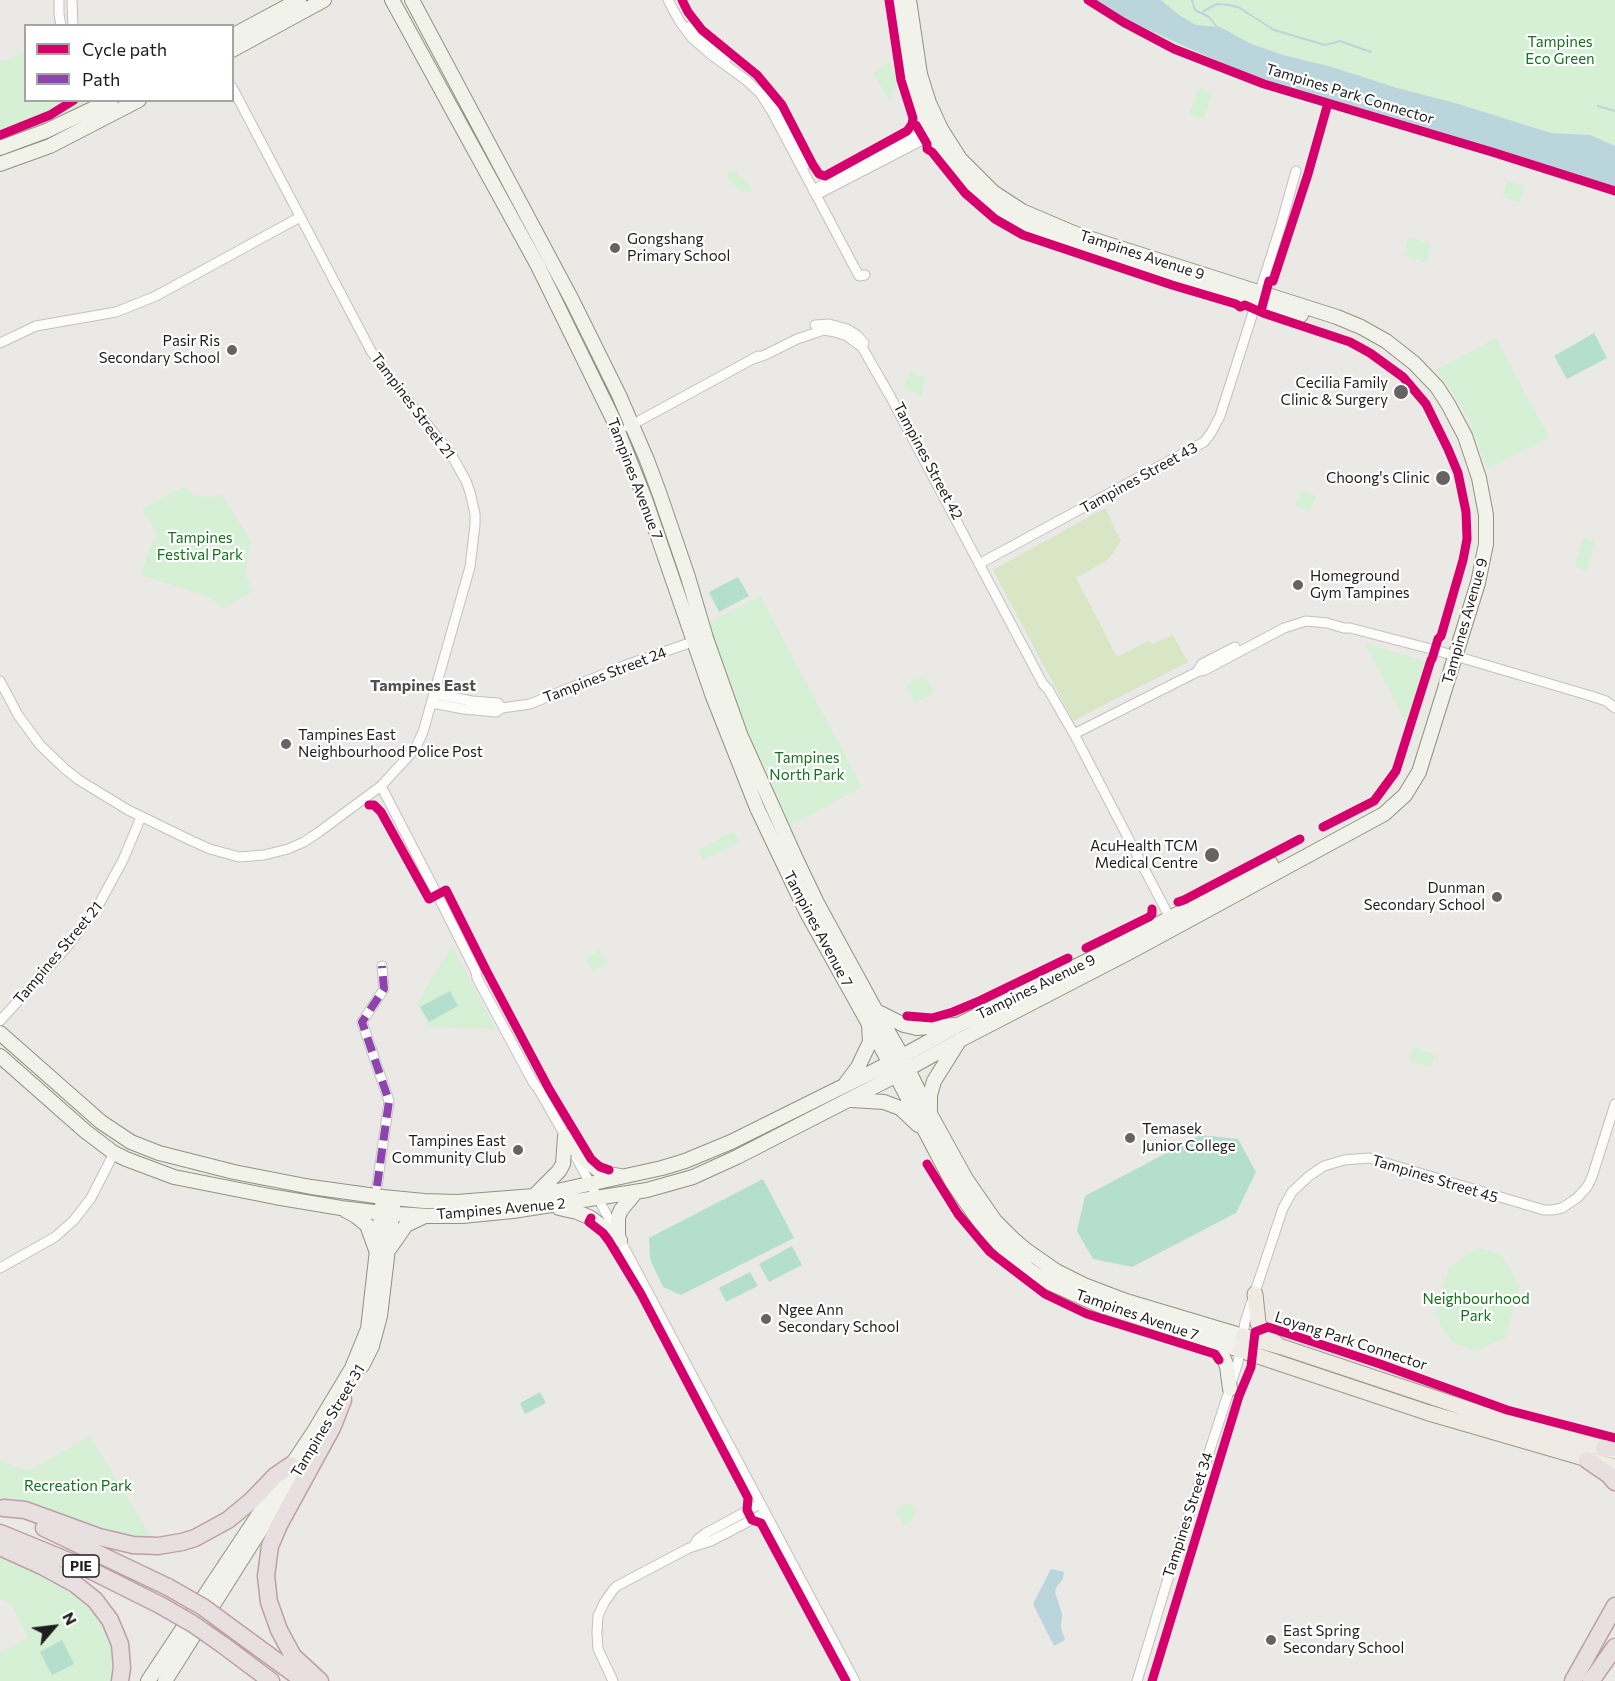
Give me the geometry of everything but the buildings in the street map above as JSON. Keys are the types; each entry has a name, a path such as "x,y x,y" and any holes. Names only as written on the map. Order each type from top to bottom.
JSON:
{"highway":[{"path":"320,1681 292,1656 269,1602 266,1576 270,1546 279,1525 332,1428 343,1400"},
{"path":"1587,1460 1615,1482"},
{"path":"2,1507 25,1510 99,1538 133,1545 158,1546 195,1538 228,1520 251,1501 275,1476 291,1465"},
{"name":"PIE","path":"2,1507 168,1587 203,1607 304,1681"},
{"name":"PIE","path":"0,1533 88,1569 160,1605 193,1624 271,1681"},
{"path":"0,1547 75,1584 95,1600 110,1620 120,1644 122,1668 120,1681"},
{"path":"1573,1681 1615,1606"},
{"path":"1591,1681 1615,1647"}],"main road":[{"path":"234,35 299,0"},
{"path":"234,49 324,0"},
{"name":"Tampines Avenue 7","path":"392,0 549,287 618,432 700,640 740,734 796,859 872,1017 930,1112 966,1179 995,1221 1039,1259 1071,1279 1101,1292 1430,1413 1615,1467"},
{"name":"Tampines Avenue 7","path":"412,0 590,336 632,425 660,495 688,577 700,640"},
{"name":"Tampines Avenue 9","path":"898,0 907,77 917,109 934,130"},
{"name":"Tampines Avenue 9","path":"900,1066 960,1024 1172,922 1383,806 1404,783 1413,766 1482,567 1486,531 1486,515 1479,478 1460,424 1443,395 1424,372 1386,341 1348,321 1071,246 998,212 971,188 950,165 934,130 920,74 909,0"},
{"path":"0,148 46,132 108,105 127,102"},
{"path":"0,164 50,146 108,105"},
{"name":"Tampines Avenue 9","path":"900,1066 960,1040 1130,952 1172,922"},
{"path":"845,1085 858,1067 870,1042 872,1017 917,1028 960,1024"},
{"name":"Tampines Avenue 2","path":"0,1033 101,1122 132,1142 159,1153 234,1172 311,1187 457,1202 534,1196 626,1177 685,1161 776,1121 845,1085 900,1066"},
{"path":"930,1112 930,1095 934,1081 960,1040"},
{"name":"Tampines Avenue 2","path":"0,1056 85,1131 114,1153 174,1177 341,1208 428,1216 462,1216 548,1206 636,1192 693,1177 850,1100 900,1066"},
{"name":"Tampines Avenue 7","path":"900,1066 928,1134 952,1182 984,1228 1005,1250 1048,1282 1099,1305 1208,1339 1282,1347 1501,1420 1611,1449"},
{"path":"850,1100 884,1102 900,1108 928,1134"},
{"path":"566,1138 583,1158 597,1169 626,1177"},
{"path":"534,1196 559,1171 566,1138"},
{"path":"159,1153 173,1164 189,1172 197,1181"},
{"path":"619,1237 618,1217 623,1206 636,1192"},
{"name":"Tampines Street 31","path":"198,1618 352,1368 368,1329 387,1214 385,1194"},
{"path":"548,1206 567,1209 591,1218 619,1237"},
{"path":"341,1208 367,1225 382,1253 406,1226 428,1216"},
{"name":"Tampines Street 31","path":"198,1618 343,1400 372,1346 380,1316 382,1253"},
{"path":"1255,1294 1258,1323 1265,1335 1282,1347"},
{"path":"1208,1339 1222,1355 1227,1366 1230,1389"},
{"path":"148,1681 198,1618"},
{"path":"165,1681 198,1618"}],"street":[{"path":"59,0 61,24"},
{"path":"72,0 73,24"},
{"path":"668,0 692,38 709,53 748,78"},
{"path":"674,0 696,33 748,78 760,93 771,110 865,275 859,276 817,191"},
{"name":"Tampines Street 21","path":"0,681 18,715 40,745 65,770 95,791 141,817 210,849 239,856 264,855 304,842 381,786 415,750 423,732 470,567 475,525 473,502 466,481 455,461 371,351 234,91"},
{"path":"817,191 934,130"},
{"name":"Tampines Street 43","path":"980,563 1204,442 1220,416 1296,171"},
{"path":"0,343 36,326 116,312 156,296 300,217"},
{"name":"Tampines Street 42","path":"618,432 756,358 794,334 817,325 830,324 857,335 868,348 1172,922"},
{"path":"1074,734 1197,672 1202,664 1297,617 1329,617 1347,623 1350,628 1611,701 1615,708"},
{"name":"Tampines Street 24","path":"433,698 498,704 502,708 530,704 626,665 700,640"},
{"path":"381,786 476,972 481,975 533,1082 600,1198 855,1681"},
{"name":"Tampines Street 21","path":"0,1021 88,920 107,892 141,817"},
{"path":"382,966 384,989 362,1022 389,1101 385,1194"},
{"name":"Tampines Street 45","path":"1241,1343 1245,1322 1285,1202 1300,1183 1324,1166 1344,1160 1371,1158 1513,1202 1552,1210 1570,1204 1587,1187 1615,1104"},
{"path":"0,1268 55,1236 74,1221 91,1198 114,1153"},
{"name":"Tampines Street 34","path":"1137,1681 1230,1389 1241,1343"},
{"path":"613,1681 601,1657 597,1633 598,1616 617,1586 694,1545 711,1541 763,1508"}],"green space":[{"name":"Tampines Eco Green","path":"1087,0 1615,0 1615,193 1239,76 1184,53"},
{"path":"24,52 24,102 88,102 43,124 0,139 0,60 5,61"},
{"path":"890,62 898,78 890,102 873,72"},
{"path":"1199,88 1213,92 1203,119 1189,115"},
{"path":"733,171 748,183 752,192 741,191 731,183 728,173"},
{"path":"1507,181 1525,186 1520,202 1503,197"},
{"path":"1409,237 1431,244 1426,263 1404,256"},
{"path":"1594,333 1607,358 1567,379 1554,356"},
{"path":"1496,338 1549,438 1487,469 1467,416 1436,370"},
{"path":"910,372 926,377 921,396 904,388"},
{"name":"Tampines Festival Park","path":"183,487 196,496 222,495 251,541 245,574 253,591 223,608 207,596 141,575 157,533 142,509"},
{"path":"1301,490 1316,496 1310,511 1296,506"},
{"path":"1105,508 1121,541 1109,559 1076,578 1117,657 1148,641 1153,644 1173,635 1188,662 1073,721 993,570"},
{"path":"1583,537 1595,542 1587,571 1575,567"},
{"path":"738,577 749,596 719,612 709,592"},
{"name":"Tampines North Park","path":"760,596 862,787 790,826 766,768 754,748 707,624"},
{"path":"1365,643 1427,662 1406,723"},
{"path":"925,675 934,693 915,703 905,685"},
{"path":"734,831 740,841 704,860 698,850"},
{"path":"452,946 496,1029 429,1027 417,1003"},
{"path":"600,950 607,964 593,972 585,958"},
{"path":"450,991 458,1006 429,1022 420,1007"},
{"path":"1414,1047 1435,1055 1431,1068 1409,1060"},
{"path":"1200,1135 1238,1139 1256,1172 1236,1213 1132,1267 1093,1259 1077,1231 1085,1196"},
{"path":"763,1179 794,1238 681,1295 663,1287 650,1259 649,1238"},
{"path":"792,1246 802,1265 769,1282 759,1264"},
{"name":"Neighbourhood Park","path":"1478,1248 1501,1254 1520,1286 1506,1337 1477,1351 1453,1343 1435,1313 1450,1265 1452,1267"},
{"path":"750,1272 758,1286 726,1302 719,1288"},
{"path":"540,1392 546,1403 525,1414 520,1403"},
{"name":"Recreation Park","path":"90,1436 151,1537 140,1540 99,1533 38,1510 0,1499 0,1460 25,1470 32,1469"},
{"path":"913,1503 916,1511 910,1523 904,1525 896,1513 901,1506"},
{"path":"0,1551 93,1602 117,1645 117,1681 0,1681 0,1653 28,1638 12,1604 0,1599"},
{"path":"62,1640 74,1664 52,1675 40,1652"}],"water":[{"path":"1096,0 1161,0 1196,25 1220,27 1249,43 1283,55 1332,67 1551,133 1590,135 1615,146 1615,186 1289,88 1240,71 1129,21"},
{"path":"1051,1569 1064,1572 1063,1579 1055,1592 1062,1614 1061,1628 1065,1640 1054,1646 1033,1604"}],"waterway":[{"path":"1192,0 1195,10 1209,17 1217,27"},
{"path":"1203,13 1217,4 1238,7 1274,30 1325,45 1340,41 1371,52"},
{"path":"1598,106 1615,111"}],"marked path":[{"path":"377,1186 389,1101 362,1022 384,989 382,966"}],"cycle path":[{"path":"682,0 702,30 757,75 782,105 813,165 819,174 825,176 907,131 912,124 913,118 901,80 889,0"},
{"name":"Tampines Park Connector","path":"1088,0 1174,49 1264,84 1615,191"},
{"path":"0,135 50,115 71,102"},
{"name":"Tampines Park Connector","path":"1261,311 1269,281 1273,281 1308,174 1328,103"},
{"path":"912,124 916,125 927,144 927,149 932,152 965,193 995,219 1023,235 1240,307 1245,305 1350,342 1370,353 1403,377 1426,404 1448,449 1458,473 1466,512 1467,539 1463,560 1432,659"},
{"path":"1323,827 1374,801 1396,771 1431,660"},
{"path":"369,805 374,805 381,812 429,899 446,890 549,1089 591,1159 600,1167 609,1170"},
{"path":"1178,902 1300,839"},
{"path":"1086,948 1149,917 1152,909"},
{"path":"907,1016 932,1018 953,1012 1068,958"},
{"path":"927,1164 958,1214 990,1252 1045,1294 1087,1314 1215,1354 1219,1360"},
{"path":"591,1218 589,1222 609,1241 641,1294 748,1498 747,1510 752,1520 761,1523 846,1681"},
{"name":"Loyang Park Connector","path":"1152,1681 1239,1396 1251,1367 1255,1332 1268,1327 1507,1410 1615,1438"}],"place":[{"name":"Gongshang Primary School","path":"615,248"},
{"name":"Pasir Ris Secondary School","path":"232,350"},
{"name":"Cecilia Family Clinic & Surgery","path":"1401,392"},
{"name":"Choong's Clinic","path":"1443,478"},
{"name":"Homeground Gym Tampines","path":"1298,585"},
{"name":"Tampines East Neighbourhood Police Post","path":"286,744"},
{"name":"AcuHealth TCM Medical Centre","path":"1212,855"},
{"name":"Dunman Secondary School","path":"1497,897"},
{"name":"Temasek Junior College","path":"1130,1138"},
{"name":"Tampines East Community Club","path":"518,1150"},
{"name":"Ngee Ann Secondary School","path":"766,1319"},
{"name":"East Spring Secondary School","path":"1271,1640"}],"district":[{"name":"Tampines East","path":"423,686"}]}
